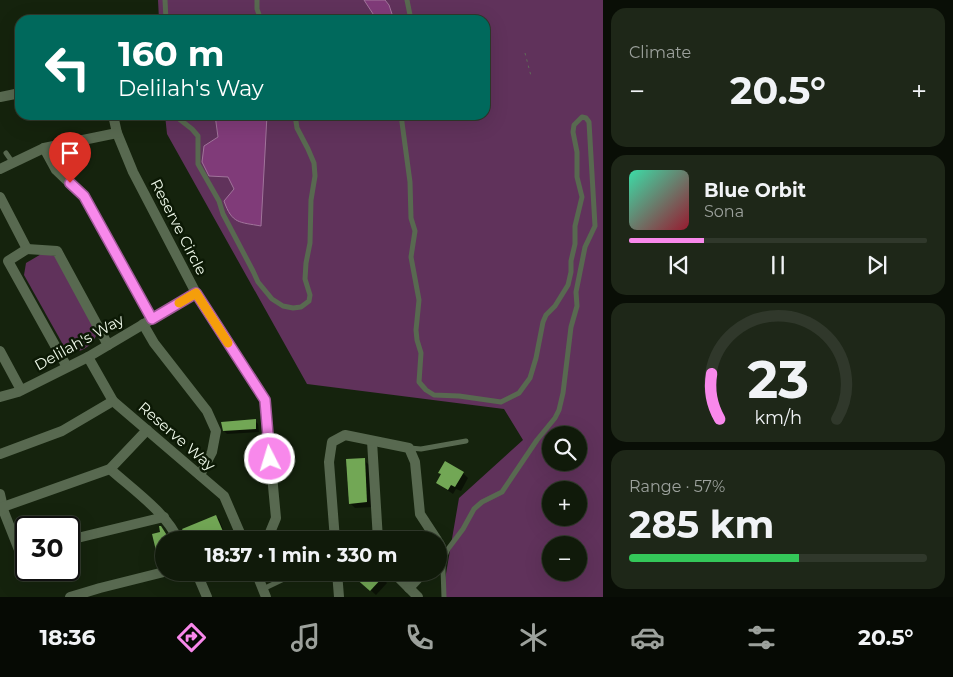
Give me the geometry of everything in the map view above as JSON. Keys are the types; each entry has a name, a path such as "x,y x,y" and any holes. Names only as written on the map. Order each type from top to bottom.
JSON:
{"street":[{"path":"0,97 15,94"},
{"name":"Reserve Circle","path":"114,120 117,133 133,172 196,293 265,400 276,518 271,531"},
{"path":"0,169 44,148 117,133"},
{"path":"44,148 56,170 84,196 148,322 154,343 206,411 216,431 212,452 200,475"},
{"path":"0,197 27,250"},
{"path":"67,367 4,263 27,250 57,251 108,345"},
{"name":"Delilah's Way","path":"0,397 21,390 88,357 196,293"},
{"path":"0,352 21,390"},
{"name":"Reserve Way","path":"88,357 112,401 224,496 239,531"},
{"path":"0,454 62,431 112,401"},
{"path":"2,508 110,469 147,430"},
{"path":"334,531 329,462 332,442 345,436 409,448 416,462 420,514 431,531"},
{"path":"372,441 377,531"},
{"path":"110,469 164,517 175,531"},
{"path":"0,494 2,508 15,540"},
{"path":"80,537 164,517"},
{"path":"70,597 155,574"},
{"path":"200,581 208,597"},
{"path":"259,581 264,593"},
{"path":"338,581 339,597"},
{"path":"402,581 418,597"},
{"path":"409,588 416,581"}],"lane":[{"path":"166,0 166,15"},
{"path":"257,0 259,15"},
{"path":"407,0 410,15"},
{"path":"402,120 410,182 411,218 415,231 411,258 419,300 416,330 421,353 419,382 434,395 459,396 501,402 519,393 530,378 543,322 568,285 575,244 575,226 582,197 577,177 577,152 573,132 574,125 582,117 586,118 589,122 595,226 585,248 576,292 577,306 571,328 560,410 502,492 482,502 474,509 448,550 442,569 444,597"},
{"path":"180,120 198,136 198,164 219,201 223,214 258,282 272,299 283,306 293,308 301,307 309,301 310,295 305,279 310,243 311,200 315,176 314,163 297,128 296,120"},
{"path":"6,153 13,163"},
{"path":"409,448 421,449 466,441"},
{"path":"264,593 282,581"}],"path":[{"path":"525,53 531,76"}],"shaded area":[{"path":"158,0 603,0 603,597 442,597 445,581 447,581 447,568 459,498 523,440 504,409 307,384 167,134 166,120 490,120 490,15 159,15"},
{"path":"364,0 385,0 392,15 374,15"},
{"path":"216,120 267,120 261,226 237,221 233,218 224,201 234,189 228,177 209,176 202,162 204,146 218,137"},
{"path":"43,253 55,256 97,333 93,342 76,352 66,350 24,275 26,263"}],"building":[{"path":"256,419 256,429 223,431 221,422"},
{"path":"365,458 367,502 349,504 346,459"},
{"path":"445,461 464,472 455,487 451,485 448,490 436,483 441,474 438,473"},
{"path":"216,515 223,531 183,531 182,529"},
{"path":"159,526 161,526 164,531 160,531"},
{"path":"155,533 155,546 152,534"},
{"path":"359,581 379,581 370,591"}],"slow traffic":[{"path":"179,303 196,293 228,343"}],"route":[{"path":"70,183 84,196 152,319 196,293 265,400 270,459"}]}
